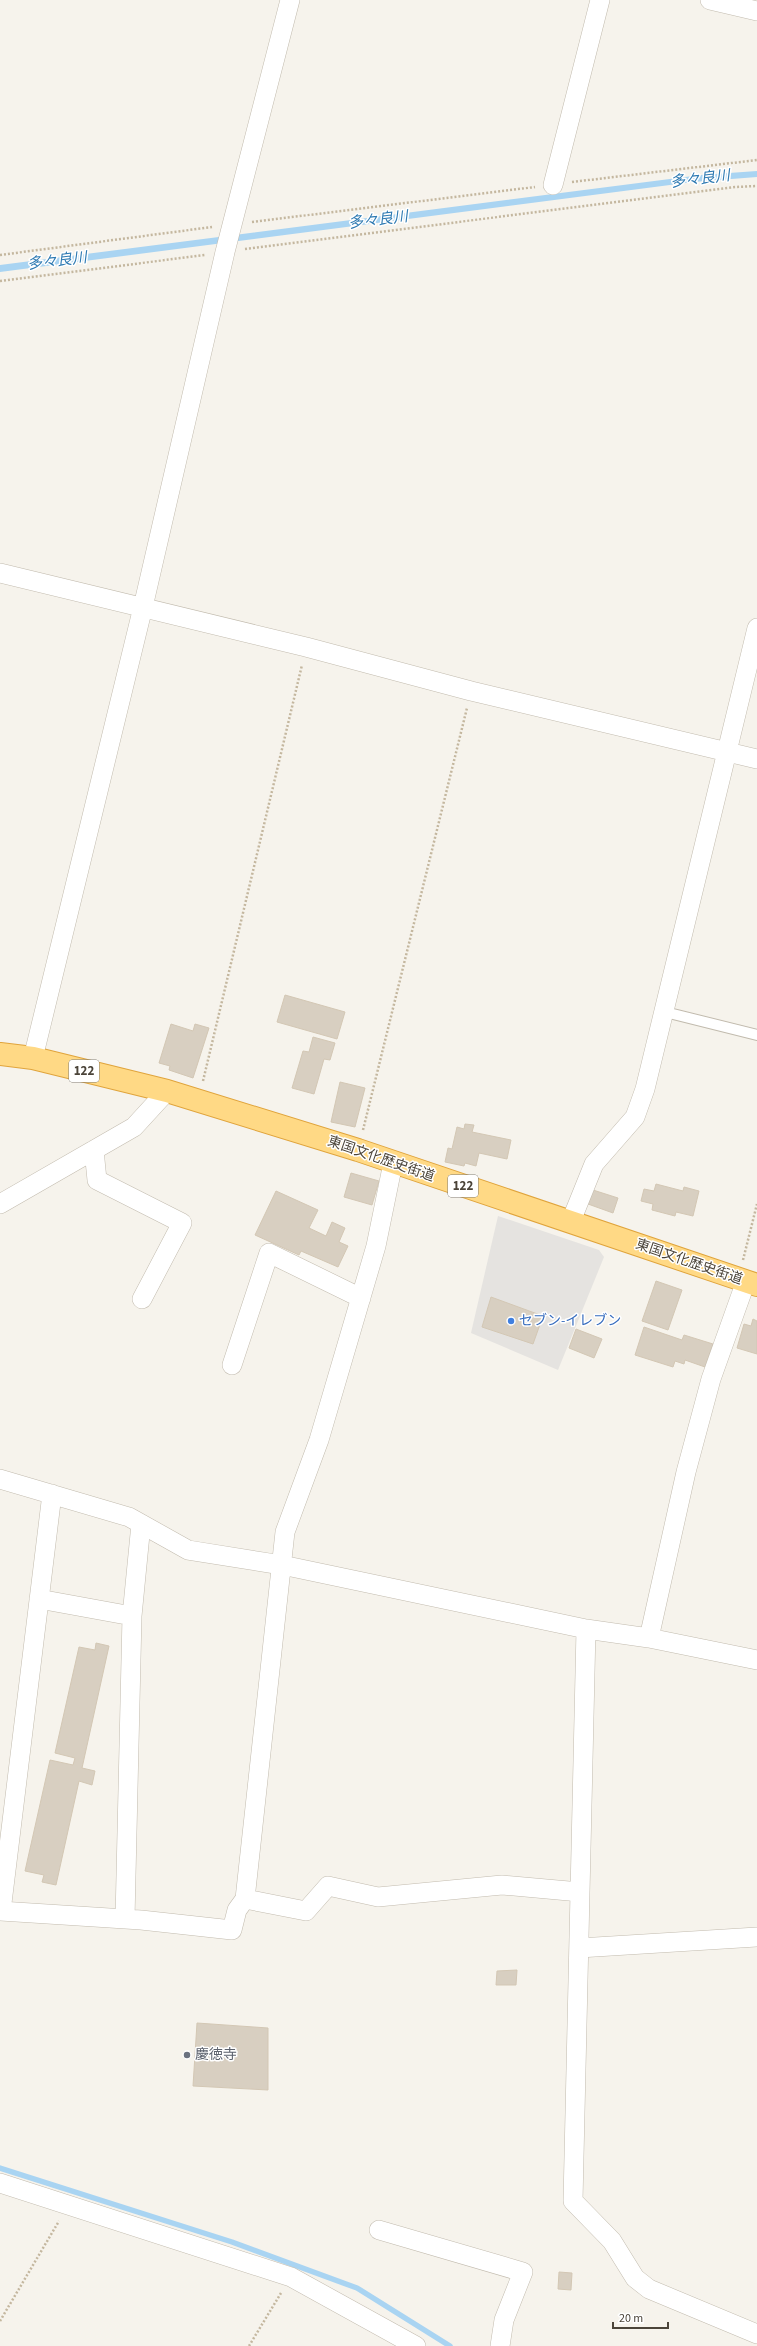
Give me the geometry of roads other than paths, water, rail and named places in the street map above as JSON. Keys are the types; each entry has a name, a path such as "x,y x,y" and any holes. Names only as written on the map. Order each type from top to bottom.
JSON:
{"highway":[{"name":"東国文化歴史街道","path":"0,1054 33,1058 167,1091 358,1150 393,1163 571,1221 747,1282"}],"street":[{"path":"33,1058 143,607 225,252 290,0"},
{"path":"553,185 600,0"},
{"path":"710,0 757,12"},
{"path":"0,573 306,647 471,691 757,759"},
{"path":"571,1221 594,1164 635,1117 645,1089 665,1012 726,752 757,628"},
{"path":"0,1204 134,1127 167,1091"},
{"path":"94,1150 97,1180 182,1223 142,1299"},
{"path":"52,1494 0,1911 124,1919 232,1930 237,1910 245,1899 285,1532 319,1440 361,1298 376,1246 393,1163"},
{"path":"232,1365 270,1253 361,1298"},
{"path":"649,1638 686,1472 711,1379 747,1282"},
{"path":"0,1479 128,1516 188,1550 282,1565 586,1629 649,1638 757,1660"},
{"path":"124,1919 132,1616 141,1524"},
{"path":"39,1599 132,1616"},
{"path":"586,1629 573,2201 612,2241 635,2278 649,2289 757,2334"},
{"path":"245,1899 306,1911 328,1886 378,1896 502,1885 580,1892"},
{"path":"579,1948 757,1937"},
{"path":"0,2183 69,2204 291,2277 416,2346"},
{"path":"380,2230 523,2272 504,2320 500,2346"}],"lane":[{"path":"665,1012 757,1035"}],"water":[{"name":"多々良川","path":"757,171 757,177 693,182 0,272 0,265 701,175"}],"waterway":[{"path":"0,2168 232,2242 357,2288 450,2346"}],"place":[{"name":"セブン-イレブン","path":"511,1321"},
{"name":"慶徳寺","path":"187,2055"}]}
